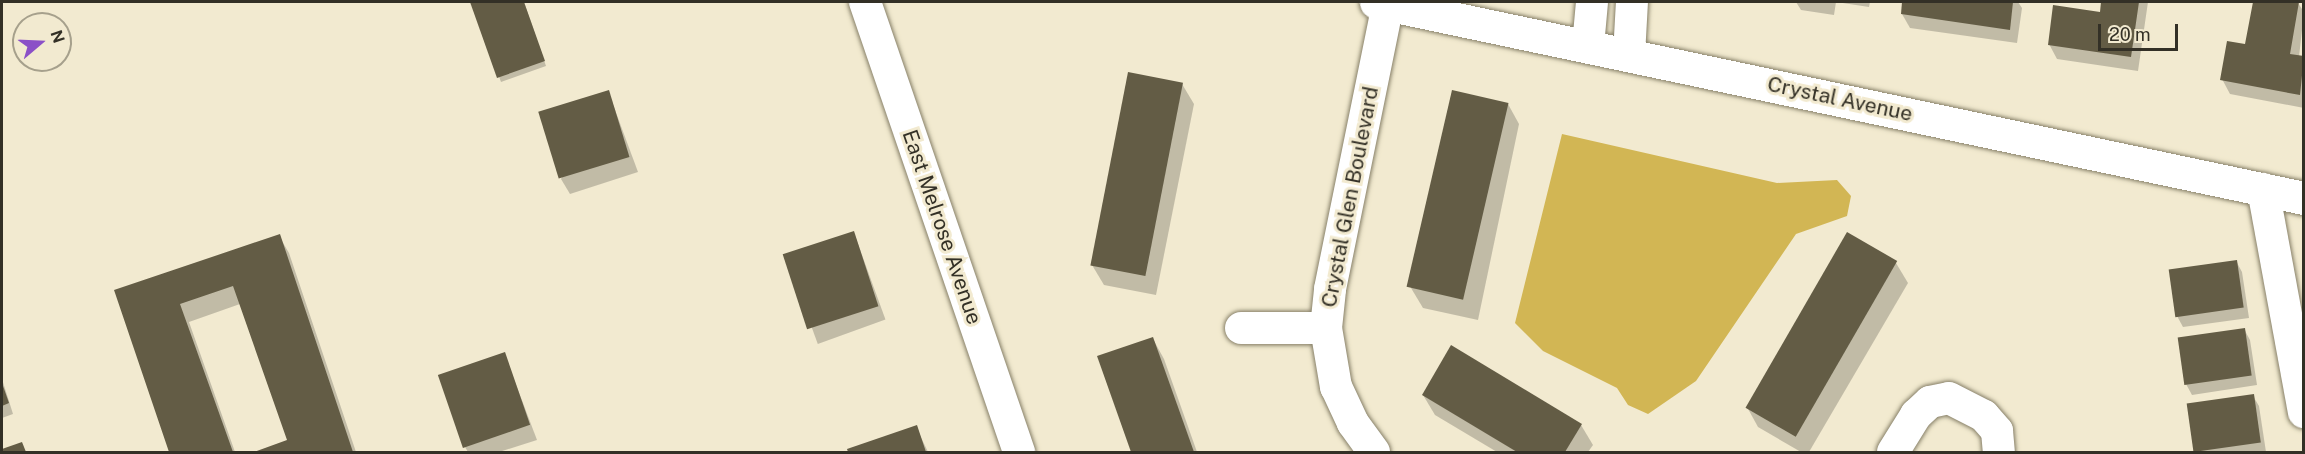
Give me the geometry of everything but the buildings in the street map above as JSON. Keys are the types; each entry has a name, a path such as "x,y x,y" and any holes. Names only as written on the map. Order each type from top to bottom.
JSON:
{"street":[{"name":"East Melrose Avenue","path":"865,2 1019,453"},
{"path":"1588,46 1592,2"},
{"path":"1629,55 1632,2"},
{"name":"Crystal Avenue","path":"1382,3 2304,198"},
{"name":"Crystal Glen Boulevard","path":"1374,453 1353,423 1336,387 1326,328 1330,289 1382,3"},
{"path":"2263,189 2304,412"},
{"path":"1241,328 1326,328"},
{"path":"1893,453 1916,415 1930,402 1949,398 1984,416 1997,431 1999,453"}],"shaded area":[{"path":"1562,134 1777,183 1837,180 1851,196 1847,216 1796,234 1696,381 1648,414 1628,405 1617,388 1543,351 1515,323"}]}
